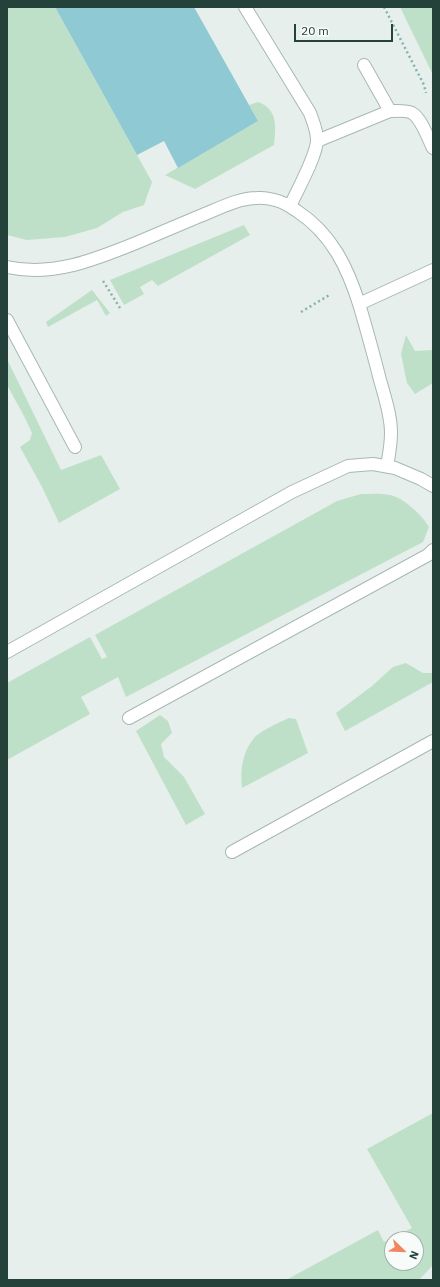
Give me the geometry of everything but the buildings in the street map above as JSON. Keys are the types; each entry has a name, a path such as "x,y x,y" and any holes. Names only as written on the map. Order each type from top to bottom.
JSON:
{"lane":[{"path":"245,7 310,113 315,127 317,141 313,157 290,206"},
{"path":"364,65 390,111"},
{"path":"317,141 390,111 401,111 411,112 418,118 433,148"},
{"path":"7,267 32,270 51,269 91,261 224,206 250,198 267,199 290,206 309,219 321,230 338,252 355,289 390,416 391,444 387,466"},
{"path":"359,304 433,270"},
{"path":"7,320 75,447"},
{"path":"7,652 292,492 348,466 373,464 387,466 421,479 433,486"},
{"path":"129,718 421,559 433,550"},
{"path":"232,852 433,740"}],"path":[{"path":"384,7 424,85 427,106 424,113 418,118"},
{"path":"91,261 120,308"},
{"path":"301,312 351,282"}],"green space":[{"path":"7,7 55,7 152,182 144,205 123,212 97,228 65,237 27,240 7,235"},
{"path":"400,7 433,7 433,75"},
{"path":"258,102 265,105 269,109 274,119 274,145 195,189 165,175 258,121 249,105"},
{"path":"244,225 250,235 158,286 152,280 140,287 144,294 124,305 110,280"},
{"path":"92,290 110,313 106,316 97,300 48,327 46,322"},
{"path":"406,335 415,351 433,350 433,383 415,394 407,383 401,354"},
{"path":"7,359 61,470 101,455 120,489 59,523 42,487 20,447 30,440 32,433 7,385"},
{"path":"361,494 390,495 407,503 422,517 429,527 423,542 126,697 118,677 81,697 90,714 7,760 7,683 90,637 102,659 107,657 95,635 337,501"},
{"path":"406,663 423,673 433,673 433,682 345,731 336,713 372,686 393,667"},
{"path":"160,715 168,721 172,733 161,744 164,757 184,777 205,814 186,825 136,731"},
{"path":"289,718 296,719 308,753 242,788 241,775 244,756 254,738 261,732"},
{"path":"433,1113 433,1265 419,1280 286,1280 378,1230 384,1242 384,1271 424,1271 424,1231 406,1231 412,1228 367,1149"}],"water":[{"path":"55,7 194,7 258,121 178,168 164,141 137,155"}]}
